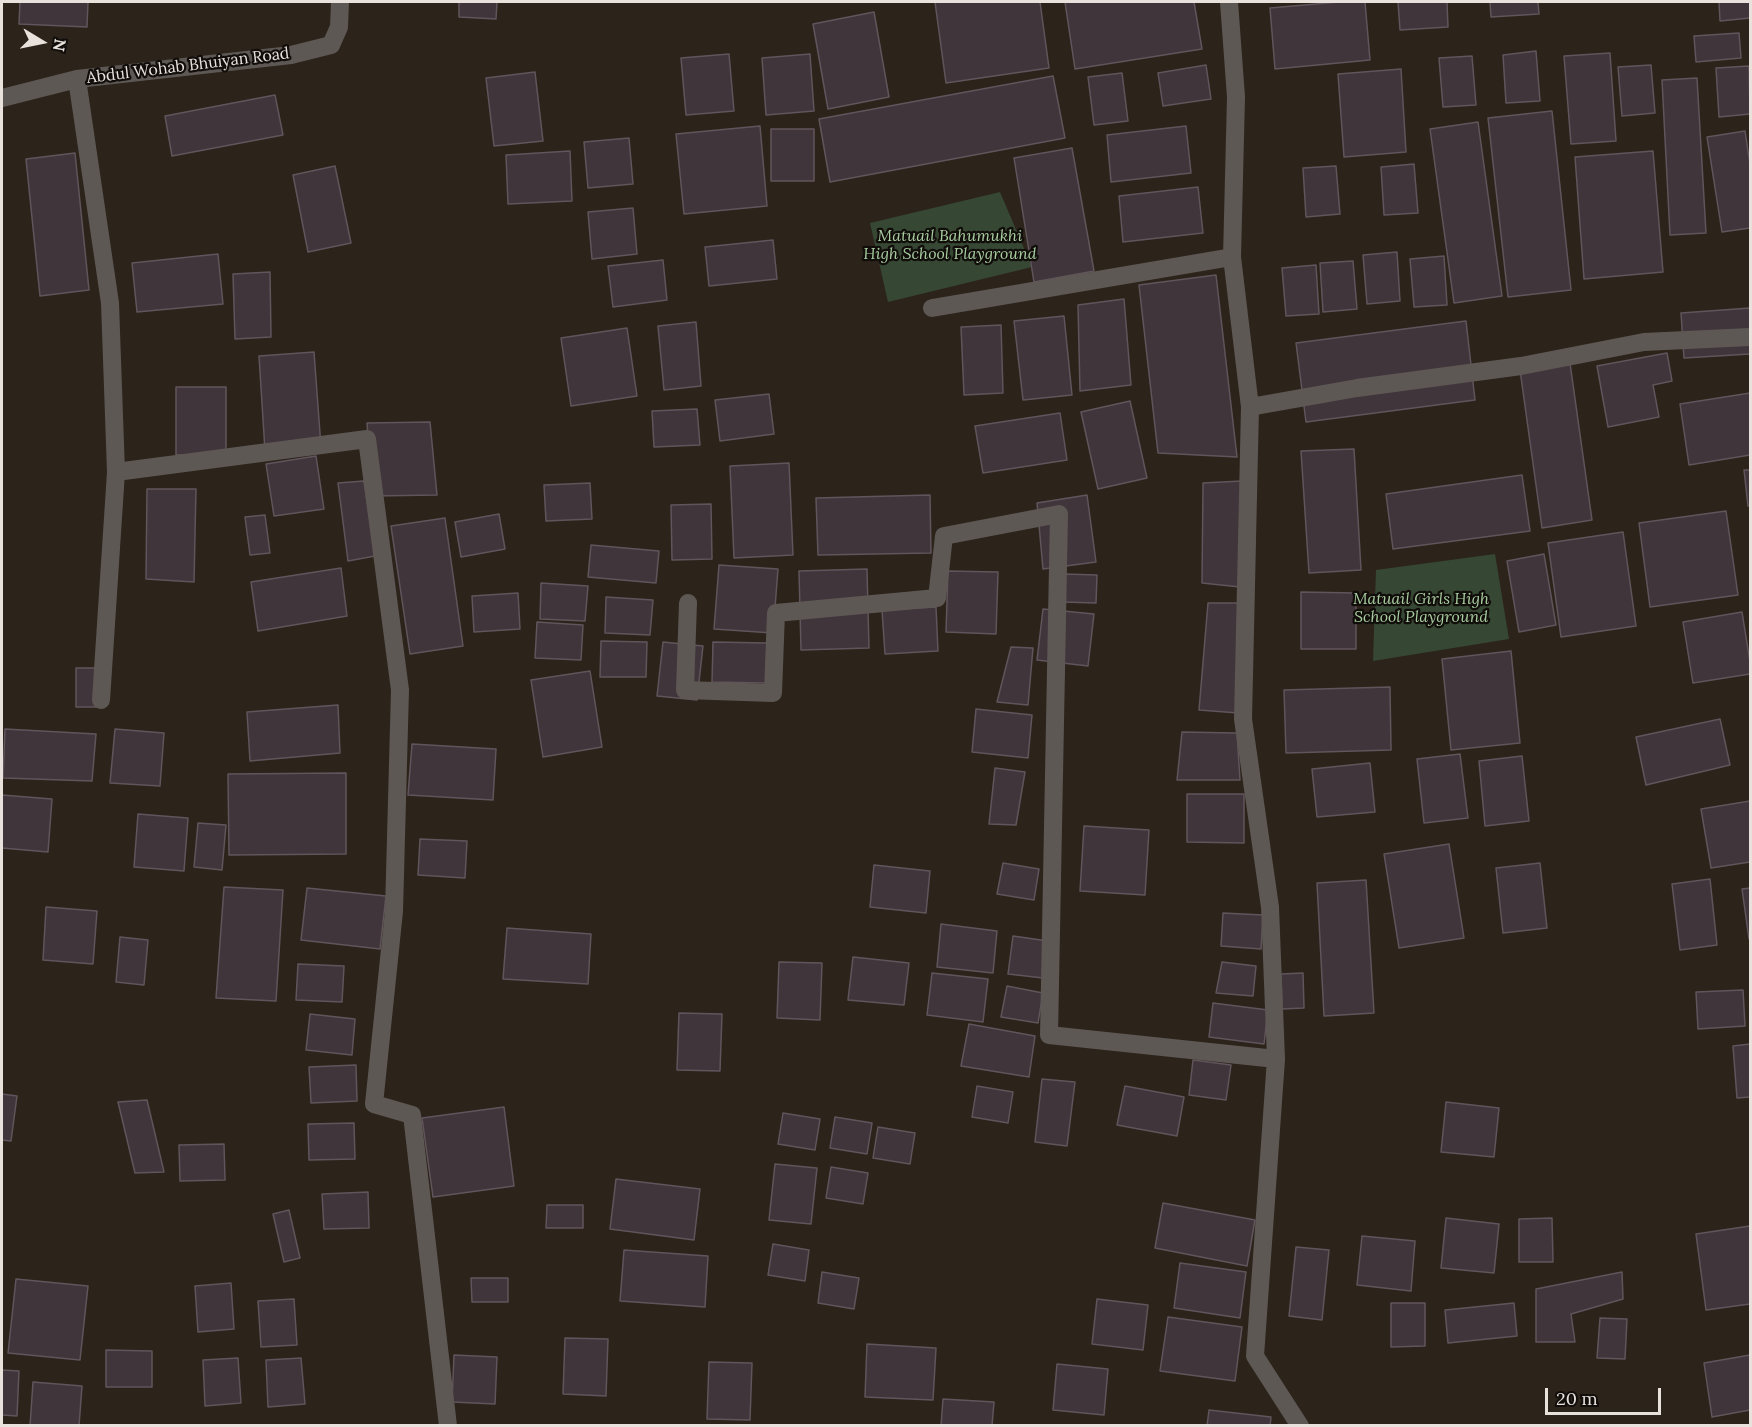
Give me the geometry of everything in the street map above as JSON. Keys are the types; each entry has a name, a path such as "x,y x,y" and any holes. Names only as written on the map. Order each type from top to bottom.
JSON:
{"street":[{"name":"Abdul Wohab Bhuiyan Road","path":"2,98 76,79 291,56 331,45 339,27 340,2"},
{"path":"1229,2 1236,97 1232,257 1250,408 1243,720 1270,907 1276,1059 1255,1356 1300,1425"},
{"path":"76,79 110,303 116,472 101,700"},
{"path":"932,308 1232,257"},
{"path":"1250,408 1357,388 1521,366 1644,342 1750,337"},
{"path":"116,472 367,440 400,690 394,911 374,1104 412,1115 448,1425"},
{"path":"688,603 685,690 773,693 776,613 937,598 944,537 1059,514 1049,1035 1276,1059"}],"green space":[{"name":"Matuail Bahumukhi High School Playground","path":"1000,192 1032,267 888,302 870,223"},
{"name":"Matuail Girls High School Playground","path":"1495,554 1509,639 1373,661 1376,570"}],"building":[{"path":"20,2 88,2 87,27 19,24"},
{"path":"459,2 497,2 496,19 459,17"},
{"path":"935,2 1040,2 1049,68 946,83"},
{"path":"1065,2 1194,2 1202,49 1075,69"},
{"path":"1365,2 1370,60 1275,69 1270,8"},
{"path":"1398,2 1447,2 1448,27 1400,30"},
{"path":"1490,2 1538,2 1539,14 1491,17"},
{"path":"1719,2 1750,2 1750,18 1720,21"},
{"path":"874,12 889,97 828,109 813,24"},
{"path":"1739,33 1741,58 1696,62 1694,36"},
{"path":"1536,51 1540,101 1506,103 1503,55"},
{"path":"1610,53 1616,141 1571,144 1564,56"},
{"path":"729,54 734,111 686,115 681,58"},
{"path":"810,54 814,111 766,115 762,58"},
{"path":"1472,56 1476,105 1443,107 1439,58"},
{"path":"1206,65 1211,99 1163,106 1158,73"},
{"path":"1651,65 1655,113 1622,116 1618,67"},
{"path":"1749,66 1750,114 1719,117 1716,68"},
{"path":"1401,69 1406,152 1344,157 1338,74"},
{"path":"535,72 543,141 494,146 486,78"},
{"path":"1122,73 1128,121 1094,125 1088,77"},
{"path":"1053,76 1065,138 830,182 819,119"},
{"path":"1697,78 1706,233 1670,235 1662,80"},
{"path":"275,95 283,135 172,156 165,116"},
{"path":"1552,111 1571,290 1508,297 1488,118"},
{"path":"1478,122 1502,296 1454,303 1430,129"},
{"path":"760,126 767,206 684,214 676,134"},
{"path":"1186,126 1191,173 1111,182 1107,135"},
{"path":"771,129 814,129 814,181 771,181"},
{"path":"1745,131 1750,164 1750,228 1722,232 1707,137"},
{"path":"629,138 633,184 588,188 584,142"},
{"path":"1072,148 1094,271 1034,282 1014,158"},
{"path":"570,151 572,201 508,204 506,155"},
{"path":"1653,151 1663,272 1584,279 1575,157"},
{"path":"75,153 89,290 40,296 26,159"},
{"path":"1414,164 1418,213 1384,215 1381,167"},
{"path":"335,166 351,243 308,252 293,175"},
{"path":"1336,166 1340,214 1306,217 1303,168"},
{"path":"1198,187 1203,233 1123,242 1119,196"},
{"path":"633,208 637,254 592,259 588,212"},
{"path":"773,240 777,279 709,286 705,247"},
{"path":"1397,252 1400,301 1367,304 1363,255"},
{"path":"218,254 223,304 137,312 132,263"},
{"path":"1444,256 1447,305 1414,307 1410,259"},
{"path":"663,260 667,300 613,307 608,266"},
{"path":"1353,261 1357,309 1323,312 1320,263"},
{"path":"1316,265 1319,314 1286,316 1282,268"},
{"path":"270,272 271,337 235,339 233,274"},
{"path":"1216,275 1237,457 1158,453 1139,285"},
{"path":"1124,299 1131,385 1080,391 1078,305"},
{"path":"1750,308 1750,354 1684,358 1681,313"},
{"path":"1064,316 1072,395 1023,400 1014,321"},
{"path":"1466,321 1475,400 1306,422 1296,343"},
{"path":"696,322 701,386 664,390 658,326"},
{"path":"1001,325 1003,393 964,395 961,327"},
{"path":"627,328 637,396 571,406 561,338"},
{"path":"314,352 321,447 265,451 259,356"},
{"path":"1667,353 1672,381 1653,385 1659,417 1608,427 1597,366"},
{"path":"1570,363 1592,520 1542,528 1520,370"},
{"path":"176,387 226,387 226,455 176,455"},
{"path":"1750,393 1750,455 1689,465 1680,404"},
{"path":"769,394 774,434 720,441 715,400"},
{"path":"1130,401 1147,478 1098,489 1081,412"},
{"path":"697,409 700,445 654,447 652,411"},
{"path":"1060,413 1067,460 983,473 975,426"},
{"path":"430,422 437,495 372,496 367,423"},
{"path":"1354,449 1361,570 1309,573 1301,451"},
{"path":"316,456 324,509 274,516 266,464"},
{"path":"789,463 793,555 734,558 730,466"},
{"path":"1744,470 1750,470 1750,506 1748,506"},
{"path":"1522,475 1530,531 1393,549 1386,494"},
{"path":"364,481 375,556 348,561 338,483"},
{"path":"1242,481 1240,587 1202,583 1203,483"},
{"path":"590,483 592,519 546,521 544,485"},
{"path":"147,489 196,489 194,582 146,579"},
{"path":"930,495 931,553 818,555 816,498"},
{"path":"1087,495 1096,562 1043,569 1037,503"},
{"path":"711,504 712,559 672,560 671,505"},
{"path":"1726,511 1738,595 1650,607 1639,523"},
{"path":"499,514 505,549 461,557 455,522"},
{"path":"265,515 270,553 250,555 245,517"},
{"path":"445,518 463,646 410,654 391,526"},
{"path":"1623,532 1636,626 1561,637 1548,543"},
{"path":"591,545 659,551 656,583 588,577"},
{"path":"1544,554 1556,625 1519,632 1507,561"},
{"path":"719,565 778,569 773,633 714,629"},
{"path":"341,568 347,616 258,631 251,582"},
{"path":"867,569 869,648 801,650 799,571"},
{"path":"948,571 998,572 996,634 946,632"},
{"path":"1064,574 1097,575 1096,603 1063,602"},
{"path":"541,583 588,586 585,621 540,619"},
{"path":"1301,592 1356,593 1356,649 1301,649"},
{"path":"518,593 520,629 474,632 472,596"},
{"path":"606,597 653,600 650,635 605,633"},
{"path":"1208,603 1240,603 1238,713 1199,710"},
{"path":"936,607 938,651 885,654 882,610"},
{"path":"1043,609 1094,614 1088,666 1037,660"},
{"path":"1742,612 1750,674 1693,683 1683,622"},
{"path":"537,622 583,625 581,660 535,658"},
{"path":"601,641 647,642 646,677 600,677"},
{"path":"663,642 703,646 697,700 657,696"},
{"path":"713,642 767,643 766,683 712,682"},
{"path":"1011,647 1033,648 1028,705 997,702"},
{"path":"1511,651 1520,743 1451,750 1442,659"},
{"path":"76,668 96,668 96,707 76,707"},
{"path":"590,671 602,747 543,757 531,680"},
{"path":"1390,687 1391,750 1286,753 1284,690"},
{"path":"338,705 340,753 250,761 247,712"},
{"path":"976,709 1032,715 1028,758 972,752"},
{"path":"1720,719 1730,765 1646,785 1636,737"},
{"path":"5,729 96,734 92,781 3,778"},
{"path":"115,729 164,733 160,786 110,783"},
{"path":"1182,732 1237,733 1240,780 1177,780"},
{"path":"412,744 496,749 493,800 408,795"},
{"path":"1460,754 1468,818 1424,823 1417,759"},
{"path":"1522,756 1529,821 1485,826 1479,761"},
{"path":"1370,763 1375,812 1317,817 1312,769"},
{"path":"995,768 1025,772 1016,825 989,824"},
{"path":"346,773 346,854 229,855 228,774"},
{"path":"1187,794 1244,794 1244,843 1187,842"},
{"path":"2,795 52,799 48,852 2,848"},
{"path":"1750,801 1750,862 1711,868 1701,809"},
{"path":"138,814 188,818 184,871 134,867"},
{"path":"198,823 226,825 222,870 194,867"},
{"path":"1084,826 1149,830 1145,895 1080,891"},
{"path":"420,839 467,841 465,878 418,875"},
{"path":"1449,844 1464,938 1399,948 1384,854"},
{"path":"1003,863 1039,869 1034,900 997,894"},
{"path":"1540,863 1547,928 1503,933 1496,868"},
{"path":"874,865 930,871 926,913 870,907"},
{"path":"1710,879 1717,945 1680,950 1672,884"},
{"path":"1366,880 1374,1013 1324,1016 1317,883"},
{"path":"224,887 283,890 276,1001 216,998"},
{"path":"307,888 386,896 380,949 301,940"},
{"path":"1750,888 1750,939 1749,939 1742,889"},
{"path":"46,907 97,911 93,964 43,960"},
{"path":"1223,913 1263,915 1261,949 1221,946"},
{"path":"941,924 997,931 993,973 937,967"},
{"path":"507,928 591,934 588,984 503,979"},
{"path":"1013,936 1048,941 1043,978 1008,974"},
{"path":"120,937 148,940 144,985 116,982"},
{"path":"853,957 909,963 904,1005 848,1000"},
{"path":"779,962 822,963 820,1020 777,1018"},
{"path":"1222,962 1256,966 1253,996 1216,993"},
{"path":"298,964 344,966 342,1002 296,1000"},
{"path":"932,973 988,979 983,1022 927,1015"},
{"path":"1303,973 1304,1008 1282,1009 1281,974"},
{"path":"1007,986 1043,993 1038,1023 1001,1017"},
{"path":"1743,990 1745,1026 1698,1029 1696,992"},
{"path":"1213,1003 1268,1010 1264,1044 1209,1037"},
{"path":"679,1013 722,1014 720,1071 677,1070"},
{"path":"310,1014 355,1019 352,1055 306,1050"},
{"path":"969,1024 1035,1036 1029,1077 961,1066"},
{"path":"1750,1044 1750,1097 1737,1098 1733,1046"},
{"path":"1193,1060 1231,1065 1226,1100 1189,1095"},
{"path":"356,1065 357,1101 311,1103 309,1067"},
{"path":"1042,1079 1075,1082 1067,1146 1035,1142"},
{"path":"977,1086 1013,1092 1008,1123 972,1117"},
{"path":"1125,1086 1184,1097 1177,1136 1117,1125"},
{"path":"2,1094 17,1096 11,1141 2,1140"},
{"path":"147,1100 164,1172 135,1173 118,1102"},
{"path":"1446,1102 1499,1108 1494,1157 1441,1152"},
{"path":"504,1107 514,1186 433,1197 422,1118"},
{"path":"783,1113 820,1119 815,1150 778,1144"},
{"path":"835,1117 872,1123 867,1154 830,1148"},
{"path":"354,1123 355,1159 309,1160 308,1124"},
{"path":"878,1127 915,1133 910,1164 873,1158"},
{"path":"224,1144 225,1180 180,1181 179,1145"},
{"path":"775,1164 817,1168 811,1224 769,1220"},
{"path":"831,1167 868,1173 863,1204 826,1198"},
{"path":"616,1179 700,1189 694,1240 610,1229"},
{"path":"368,1192 369,1228 324,1229 322,1194"},
{"path":"1163,1203 1255,1220 1247,1266 1155,1248"},
{"path":"547,1205 583,1205 583,1228 546,1228"},
{"path":"289,1210 300,1258 284,1262 273,1214"},
{"path":"1446,1218 1499,1224 1494,1273 1441,1268"},
{"path":"1552,1218 1553,1262 1519,1262 1519,1219"},
{"path":"1750,1226 1750,1304 1706,1310 1696,1234"},
{"path":"1362,1236 1415,1241 1411,1291 1357,1285"},
{"path":"773,1244 809,1250 805,1281 768,1275"},
{"path":"1296,1247 1329,1250 1322,1320 1289,1316"},
{"path":"624,1250 708,1256 705,1307 620,1301"},
{"path":"1180,1263 1246,1272 1240,1318 1174,1308"},
{"path":"822,1272 859,1278 854,1309 818,1303"},
{"path":"1622,1272 1623,1299 1571,1314 1575,1342 1536,1342 1536,1289"},
{"path":"471,1278 508,1278 508,1302 472,1302"},
{"path":"16,1279 88,1286 80,1360 8,1353"},
{"path":"231,1283 234,1329 198,1332 195,1286"},
{"path":"294,1299 297,1345 261,1347 258,1301"},
{"path":"1097,1299 1148,1305 1143,1350 1092,1344"},
{"path":"1391,1303 1425,1303 1425,1346 1391,1347"},
{"path":"1514,1303 1517,1336 1448,1343 1445,1310"},
{"path":"1168,1317 1242,1327 1235,1381 1160,1371"},
{"path":"1600,1318 1627,1319 1625,1359 1597,1358"},
{"path":"565,1338 608,1339 606,1396 563,1394"},
{"path":"867,1344 936,1348 933,1400 865,1397"},
{"path":"106,1350 152,1351 152,1387 106,1387"},
{"path":"454,1355 497,1357 495,1404 452,1402"},
{"path":"1750,1355 1750,1410 1712,1417 1704,1363"},
{"path":"238,1358 241,1403 205,1406 203,1360"},
{"path":"301,1358 305,1404 268,1407 266,1360"},
{"path":"709,1362 752,1363 750,1420 707,1419"},
{"path":"1057,1364 1108,1369 1104,1415 1053,1410"},
{"path":"2,1370 19,1371 17,1416 2,1415"},
{"path":"33,1382 82,1386 79,1426 30,1426"},
{"path":"943,1399 994,1402 992,1426 941,1426"},
{"path":"1209,1410 1271,1417 1270,1426 1207,1426"}]}
